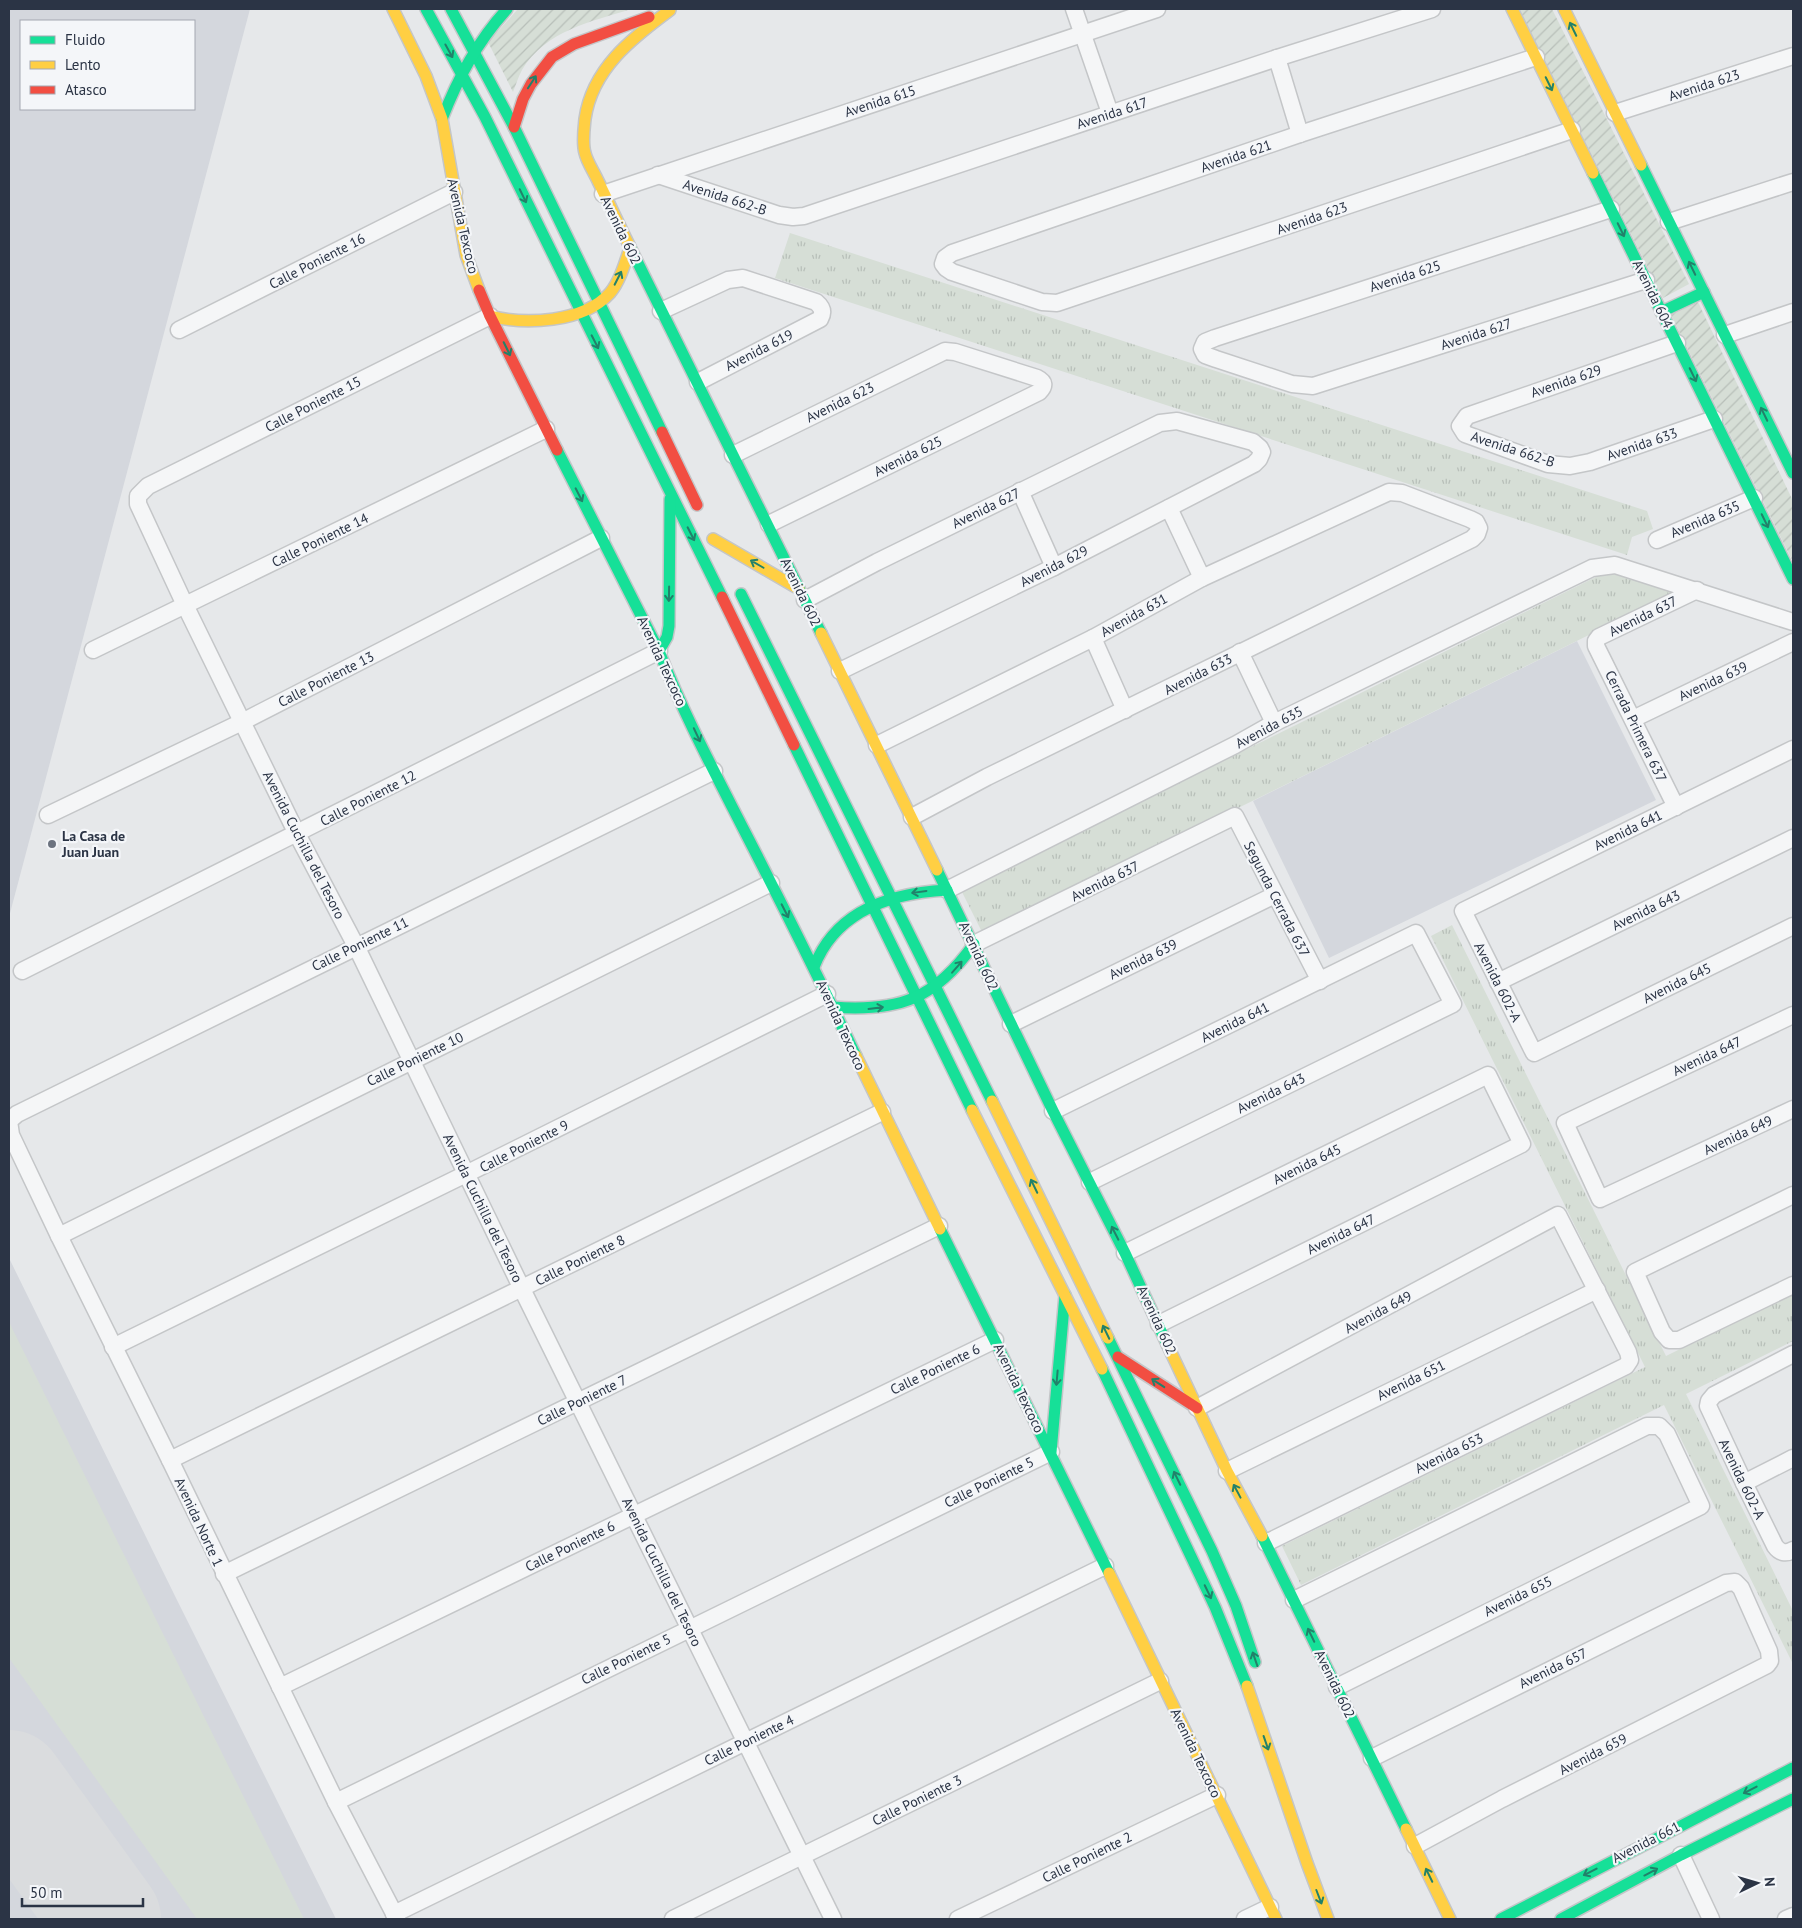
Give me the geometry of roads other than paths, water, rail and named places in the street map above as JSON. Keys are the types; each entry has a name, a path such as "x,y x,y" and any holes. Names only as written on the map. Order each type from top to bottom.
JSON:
{"main road":[{"name":"Avenida Texcoco","path":"393,9 426,71 442,119 466,255 490,316 660,651 669,677 714,771 814,967 882,1112 1051,1452 1104,1566 1273,1913"},
{"path":"426,9 485,117 1065,1295 1215,1608 1242,1672 1306,1863 1328,1919"},
{"path":"451,9 514,127 700,512"},
{"path":"442,119 461,72 473,50 507,9"},
{"path":"514,127 523,99 531,84 552,57 574,44 672,9"},
{"name":"Avenida 602","path":"672,9 621,49 598,76 588,100 583,126 585,153 603,194 769,524 802,595 877,745 1053,1111 1125,1253 1227,1471 1337,1686 1450,1919"},
{"name":"Avenida 604","path":"1512,9 1793,579"},
{"path":"1564,9 1725,335 1786,442 1793,474"},
{"path":"490,316 506,320 540,321 580,312 598,303 609,294 620,278 630,248"},
{"path":"1662,312 1704,292"},
{"path":"660,651 667,637 669,626 670,493"},
{"path":"722,557 711,535 802,595"},
{"path":"735,583 936,986 1212,1551 1236,1606 1260,1674"},
{"path":"814,967 825,943 856,915 892,898 914,892 947,890"},
{"path":"830,1001 860,1010 876,1009 918,997 936,986 954,971 974,944"},
{"path":"1051,1452 1065,1295"},
{"path":"1118,1357 1197,1408"},
{"name":"Avenida 661","path":"1501,1919 1793,1768"},
{"name":"Avenida 661","path":"1561,1919 1793,1799"}],"street":[{"path":"1074,9 1110,113"},
{"name":"Avenida 615","path":"603,194 1157,9"},
{"name":"Avenida 617","path":"793,217 816,213 1110,113 1432,9"},
{"name":"Avenida 623","path":"1615,113 1793,56"},
{"name":"Avenida 621","path":"943,264 945,258 952,253 1300,134 1536,57"},
{"path":"1277,58 1300,134"},
{"name":"Avenida 623","path":"943,264 952,272 1051,304 1572,130"},
{"name":"Avenida 662-B","path":"658,175 779,215 793,217"},
{"path":"1669,222 1793,182"},
{"name":"Calle Poniente 16","path":"179,330 454,192"},
{"name":"Avenida 625","path":"1306,386 1292,384 1205,355 1202,348 1205,342 1214,338 1611,209"},
{"name":"Avenida 619","path":"661,311 728,280 737,278 743,278 816,302 822,310 820,319 698,382"},
{"name":"Avenida 627","path":"1306,386 1318,384 1646,280"},
{"path":"1725,335 1793,312"},
{"name":"Calle Poniente 15","path":"138,496 148,486 490,316"},
{"name":"Avenida 629","path":"1460,426 1467,416 1677,343"},
{"name":"Avenida 623","path":"733,455 948,351 1037,378 1042,380 1044,384"},
{"name":"Avenida 625","path":"769,524 1039,392 1044,384"},
{"name":"Avenida 633","path":"1570,466 1590,462 1714,419"},
{"name":"Avenida 627","path":"802,595 877,562 1160,423 1177,421 1253,442 1262,452"},
{"name":"Avenida 662-B","path":"1460,426 1465,434 1548,464 1570,466"},
{"name":"Calle Poniente 14","path":"94,650 546,429"},
{"name":"Avenida 629","path":"840,671 1054,567 1254,464 1262,452"},
{"path":"1020,491 1054,567"},
{"name":"Avenida 631","path":"877,745 1093,638 1202,578 1394,492 1402,493 1470,518 1476,522 1479,528"},
{"name":"Avenida Cuchilla del Tesoro","path":"138,496 141,512 185,606 297,834 356,946 578,1403 833,1919"},
{"name":"Avenida 635","path":"1657,540 1754,498"},
{"path":"1169,508 1202,578"},
{"name":"Avenida 633","path":"912,817 987,777 1472,539 1477,534 1479,528"},
{"name":"Calle Poniente 13","path":"48,815 242,722 601,538"},
{"name":"Avenida 637","path":"1592,568 1615,565 1793,622"},
{"name":"Avenida 635","path":"947,890 1274,724 1592,568"},
{"name":"Avenida 637","path":"1596,646 1596,641 1599,638 1697,590"},
{"path":"1093,638 1125,710"},
{"name":"Avenida 639","path":"1633,719 1793,642"},
{"name":"Cerrada Primera 637","path":"1596,646 1676,807"},
{"name":"Calle Poniente 12","path":"22,971 660,651"},
{"path":"1240,652 1274,724"},
{"name":"Avenida 641","path":"1463,911 1793,749"},
{"name":"Calle Poniente 11","path":"9,1121 12,1117 26,1109 714,771"},
{"name":"Avenida 637","path":"974,944 1235,816"},
{"name":"Segunda Cerrada 637","path":"1235,816 1320,981"},
{"name":"Avenida 643","path":"1498,982 1793,838"},
{"name":"Calle Poniente 10","path":"59,1236 771,882"},
{"name":"Avenida 639","path":"1011,1024 1275,896"},
{"name":"Avenida 602-A","path":"1463,911 1534,1053"},
{"name":"Avenida 645","path":"1534,1053 1793,926"},
{"name":"Avenida 641","path":"1053,1111 1416,933 1453,1004"},
{"name":"Calle Poniente 9","path":"113,1347 466,1174 830,1001"},
{"name":"Avenida 643","path":"1090,1182 1453,1004"},
{"name":"Avenida 647","path":"1600,1199 1565,1123 1793,1014"},
{"name":"Avenida 645","path":"1125,1253 1488,1075 1522,1144"},
{"name":"Avenida 649","path":"1600,1199 1793,1109"},
{"name":"Calle Poniente 8","path":"170,1460 882,1112"},
{"name":"Avenida Norte 1","path":"9,1121 11,1135 59,1236 336,1802 396,1917"},
{"name":"Avenida 647","path":"1159,1324 1522,1144"},
{"path":"1793,1195 1636,1272 1662,1332 1669,1340 1679,1340 1793,1285"},
{"name":"Avenida 649","path":"1197,1408 1558,1215 1596,1290"},
{"name":"Calle Poniente 7","path":"224,1574 939,1226"},
{"name":"Avenida 653","path":"1266,1544 1626,1366 1630,1360 1628,1352 1596,1290"},
{"name":"Avenida 651","path":"1227,1471 1596,1290"},
{"name":"Calle Poniente 6","path":"280,1686 995,1340"},
{"name":"Avenida 602-A","path":"1787,1551 1775,1546 1709,1411 1709,1402 1714,1395 1793,1354"},
{"name":"Avenida 655","path":"1294,1600 1647,1426 1659,1426 1667,1434 1701,1506 1337,1686"},
{"name":"Calle Poniente 5","path":"336,1802 1051,1452"},
{"path":"1744,1484 1793,1458"},
{"name":"Calle Poniente 4","path":"396,1917 746,1741 1104,1566"},
{"name":"Avenida 657","path":"1372,1758 1726,1583 1735,1582 1741,1588 1769,1650 1770,1661"},
{"name":"Avenida 659","path":"1415,1846 1764,1667 1770,1661"},
{"name":"Calle Poniente 3","path":"673,1919 1160,1681"},
{"name":"Calle Poniente 2","path":"958,1919 1217,1795"},
{"path":"1681,1856 1711,1919"},
{"path":"1245,1919 1273,1913"},
{"path":"1786,1919 1793,1916"}],"place":[{"name":"La Casa de Juan Juan","path":"52,844"}]}
